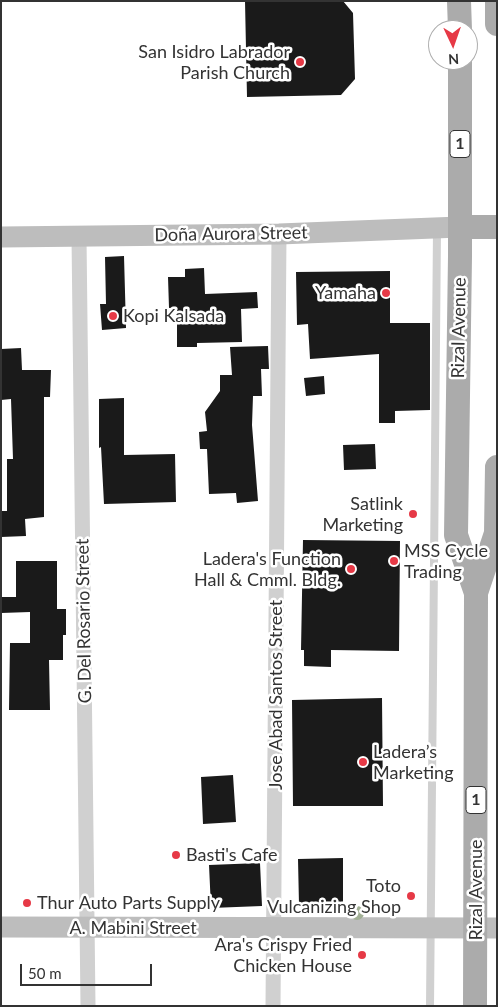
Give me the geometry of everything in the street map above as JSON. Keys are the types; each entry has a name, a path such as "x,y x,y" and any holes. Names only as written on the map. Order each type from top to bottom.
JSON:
{"main road":[{"path":"459,1 460,20"},
{"path":"496,1 497,24"},
{"name":"Rizal Avenue","path":"459,70 449,228 456,535 476,594 486,928 475,1006"},
{"path":"449,228 497,227"},
{"name":"Rizal Avenue","path":"476,594 496,533 497,467"}],"street":[{"name":"Doña Aurora Street","path":"1,237 279,234 449,228"},
{"name":"Jose Abad Santos Street","path":"273,1006 279,234"},
{"name":"G. Del Rosario Street","path":"79,237 88,1006"},
{"name":"A. Mabini Street","path":"1,927 486,928"}],"lane":[{"path":"430,1006 430,928 449,228"}],"building":[{"name":"San Isidro Labrador Parish Church","path":"245,1 343,1 353,13 355,79 341,95 247,97"},
{"path":"124,256 126,328 102,330 100,304 106,304 105,257"},
{"path":"204,268 205,294 257,292 258,308 241,309 242,342 197,343 197,347 177,347 177,308 169,308 168,277 185,277 185,269"},
{"path":"390,271 390,323 430,323 430,410 395,411 395,423 379,423 379,354 310,359 308,324 297,325 296,272"},
{"path":"268,346 269,369 261,369 262,396 253,396 252,425 258,501 237,503 236,493 209,494 207,449 200,449 199,432 207,431 205,412 220,391 220,375 232,375 230,347"},
{"path":"21,348 22,370 51,370 50,397 44,397 44,517 25,519 26,536 1,537 1,511 7,511 7,459 13,459 11,399 1,400 1,349"},
{"path":"324,376 325,394 306,396 304,378"},
{"path":"124,398 124,455 175,454 176,502 104,504 101,447 99,448 99,399"},
{"path":"375,444 376,469 344,470 343,445"},
{"name":"Ladera's Function Hall & Cmml. Bldg.","path":"303,540 400,541 399,651 331,650 331,667 304,666 304,650 301,650"},
{"path":"16,561 57,561 57,609 66,609 66,635 63,635 63,660 49,660 50,710 9,710 10,643 30,643 30,612 1,613 1,597 16,597"},
{"path":"382,698 383,806 293,806 292,700"},
{"path":"233,775 236,822 203,824 201,777"},
{"path":"343,858 343,904 299,905 298,859"},
{"path":"260,863 262,906 211,908 209,865"}],"place":[{"name":"San Isidro Labrador Parish Church","path":"300,62"},
{"name":"Yamaha","path":"386,293"},
{"name":"Kopi Kalsada","path":"113,316"},
{"name":"Satlink Marketing","path":"413,514"},
{"name":"MSS Cycle Trading","path":"394,561"},
{"name":"Ladera's Function Hall & Cmml. Bldg.","path":"351,569"},
{"name":"Ladera’s Marketing","path":"363,762"},
{"name":"Basti's Cafe","path":"176,855"},
{"name":"Toto Vulcanizing Shop","path":"411,896"},
{"name":"Thur Auto Parts Supply","path":"27,903"},
{"name":"Ara's Crispy Fried Chicken House","path":"362,955"}]}
